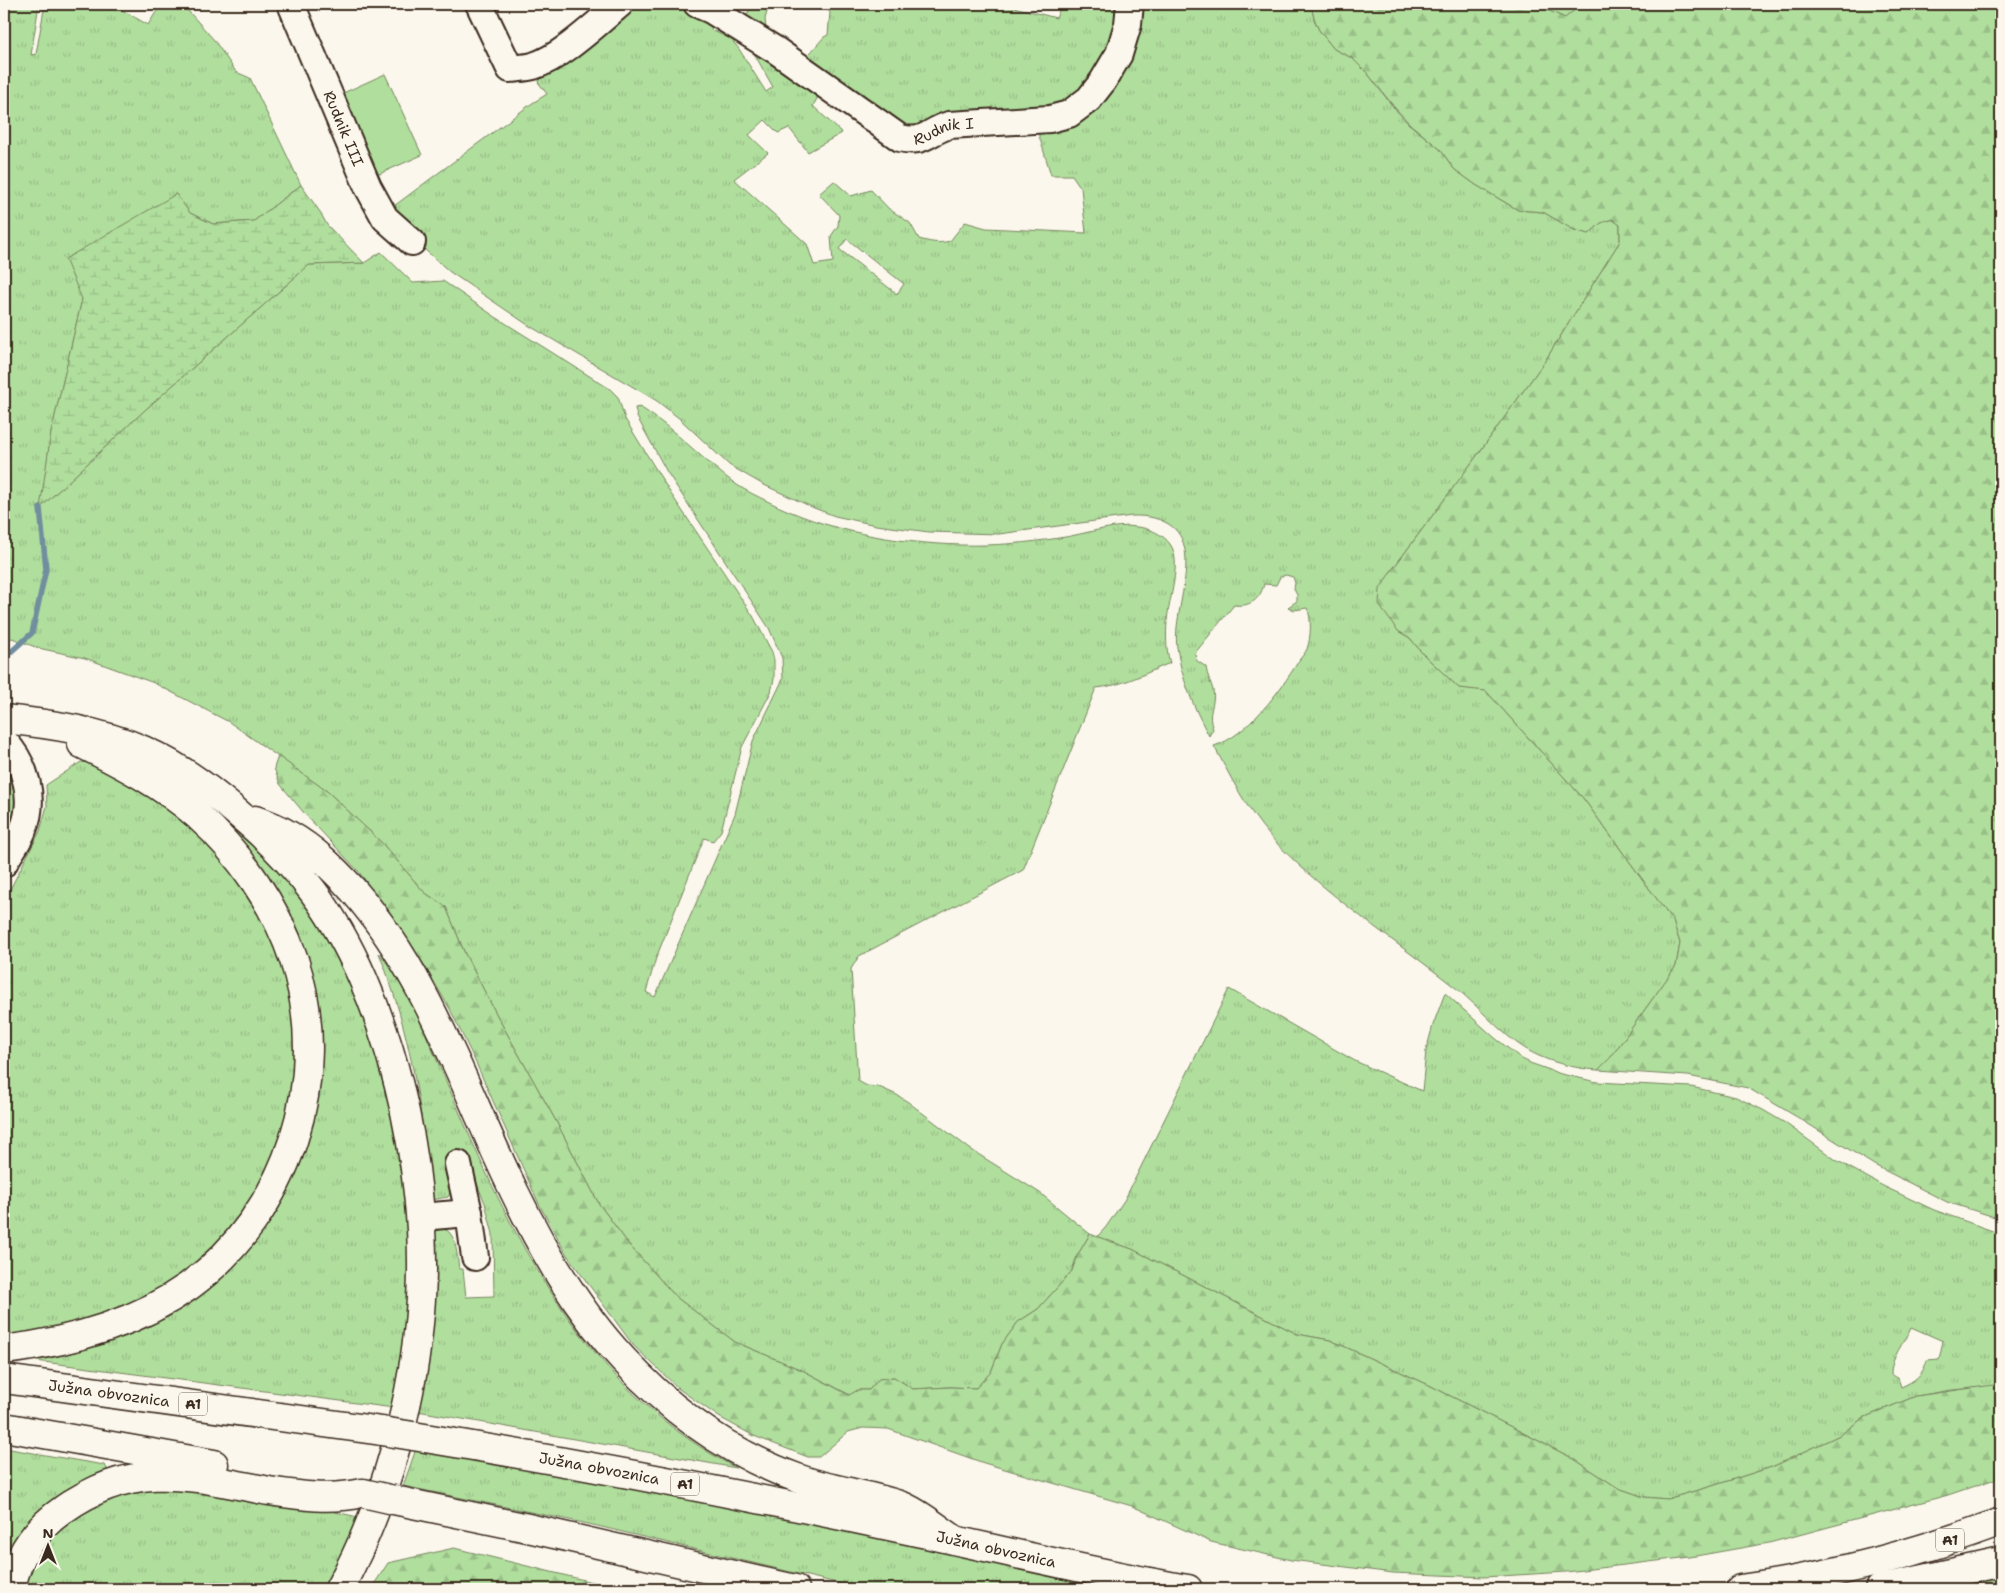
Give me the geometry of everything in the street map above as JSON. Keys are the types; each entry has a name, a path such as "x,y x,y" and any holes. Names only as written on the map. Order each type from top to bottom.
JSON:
{"highway":[{"path":"4,719 81,730 110,738 149,753 199,782 237,812 263,836 312,890 348,947 366,988 385,1038 405,1110 420,1217 422,1296 412,1375 394,1451 370,1523 339,1589"},
{"path":"4,1350 101,1330 161,1303 190,1285 228,1252 253,1221 281,1173 300,1119 308,1064 305,1008 294,961 275,916 241,864 218,836 172,795 121,763 45,724"},
{"path":"237,812 289,834 333,868 368,908 400,953 428,1002 514,1191 549,1258 581,1308 622,1359 663,1398 706,1432 760,1463 829,1489 905,1506 956,1540"},
{"name":"Južna obvoznica","path":"4,1379 382,1431 684,1484 956,1540 1142,1581 1188,1589"},
{"path":"4,1427 174,1456 363,1493 556,1534 796,1589"},
{"path":"11,1589 13,1576 20,1559 40,1528 55,1515 85,1496 103,1487 127,1479 147,1476 190,1476 298,1496 323,1498 343,1498 363,1493"},
{"name":"A1","path":"1740,1589 1787,1582 1860,1566 1937,1544 2001,1522"},
{"path":"1880,1589 2001,1562"}],"street":[{"name":"Rudnik III","path":"290,4 368,187 385,218 412,242"},
{"path":"479,4 510,68 531,67 547,60 583,35 620,4"},
{"name":"Rudnik I","path":"697,4 711,10 777,50 900,138 913,141 924,138 935,130 949,125 1050,119 1069,114 1088,99 1103,81 1115,60 1128,24 1130,4"},
{"path":"4,741 27,780 30,798 29,812 23,830 4,863"},
{"path":"458,1164 470,1213 475,1257"},
{"path":"420,1217 470,1213"}],"green space":[{"path":"4,4 39,4 31,55 36,54 45,4 112,4 148,25 161,4 182,4 214,40 236,72 250,78 301,185 254,221 213,224 190,213 176,194 82,299 51,433 41,507 146,409 309,265 364,263 381,252 413,283 443,281 494,316 610,389 618,397 625,419 671,494 753,616 772,652 774,660 774,679 771,692 742,747 721,831 713,841 704,838 656,958 646,992 655,997 735,814 753,741 783,679 782,658 769,628 667,472 637,417 635,408 640,407 653,416 740,487 790,511 837,528 911,542 998,545 1068,537 1128,526 1151,530 1160,534 1170,544 1174,552 1175,571 1166,637 1170,663 1125,682 1096,688 1023,870 859,956 851,969 858,1081 867,1086 879,1087 908,1102 970,1149 1040,1193 1090,1234 1077,1256 1072,1271 1038,1309 1018,1322 1002,1344 991,1372 976,1388 913,1389 894,1377 879,1379 869,1390 858,1390 850,1395 804,1371 735,1342 676,1297 630,1246 599,1204 465,954 446,907 424,892 381,842 328,792 229,722 154,683 85,658 38,648 12,638 4,643"},
{"path":"635,4 680,4 714,19 711,30 731,39 766,92 773,87 751,48 820,93 813,106 842,133 808,152 789,128 778,133 765,120 749,135 768,153 734,179 807,244 814,265 833,262 831,236 838,226 839,215 819,194 834,181 851,196 871,190 889,209 910,223 919,239 927,241 950,241 965,222 986,228 1086,233 1081,188 1072,175 1051,175 1037,129 1062,125 1135,4 1311,4 1314,19 1319,30 1334,49 1352,58 1368,74 1409,124 1440,149 1454,169 1476,185 1518,210 1543,212 1574,230 1589,234 1601,223 1612,219 1620,225 1620,241 1545,361 1389,574 1398,631 1410,638 1423,654 1459,688 1485,690 1583,798 1673,921 1680,943 1676,966 1611,1057 1598,1070 1553,1061 1539,1056 1516,1043 1457,989 1337,898 1291,858 1270,836 1246,804 1214,746 1239,733 1262,711 1282,686 1307,649 1310,617 1307,608 1294,610 1288,607 1297,601 1293,577 1286,575 1280,577 1276,585 1264,584 1260,594 1254,601 1245,605 1234,605 1195,653 1196,660 1206,667 1214,695 1210,718 1213,729 1209,736 1189,693 1179,659 1177,631 1186,555 1182,539 1172,526 1146,516 1132,516 999,534 929,532 876,525 835,516 762,484 729,465 680,419 657,401 528,325 450,272 424,249 390,209 547,94 538,82 542,75 615,13","holes":["847,239 904,284 897,294 839,249"]},
{"path":"753,4 771,4 765,19 767,36 743,21"},
{"path":"822,4 1002,4 1056,18 1062,4 1124,4 1123,23 1075,102 905,131 804,60 824,37 828,35 830,12"},
{"path":"1311,4 1534,4 1565,18 1579,4 2001,4 2001,1219 1947,1202 1874,1165 1748,1088 1688,1076 1598,1070 1611,1057 1676,966 1680,943 1673,921 1583,798 1486,691 1459,688 1423,654 1410,638 1398,631 1379,605 1380,589 1389,574 1545,361 1620,241 1620,225 1612,219 1601,223 1589,234 1574,230 1543,212 1518,210 1476,185 1454,169 1440,149 1410,124 1352,58 1334,49 1319,30 1314,19"},
{"path":"1534,4 1579,4 1565,18"},
{"path":"385,74 422,155 377,175 341,94"},
{"path":"301,185 327,225 364,263 309,265 146,409 40,508 51,433 82,299 65,259 176,194 190,213 213,224 254,221"},
{"path":"278,756 328,792 381,842 424,892 446,907 465,954 599,1204 630,1246 676,1297 735,1342 804,1371 849,1395 858,1390 869,1390 879,1379 894,1377 913,1389 976,1388 991,1372 1002,1344 1018,1322 1038,1309 1072,1271 1077,1256 1090,1234 1132,1249 1297,1334 1330,1340 1429,1385 1574,1459 1618,1488 1644,1497 1667,1499 1772,1467 1840,1435 1863,1418 1916,1396 1993,1385 2001,1386 2001,1477 1948,1495 1769,1543 1690,1557 1566,1572 1484,1577 1393,1573 1291,1560 1211,1542 1132,1506 984,1463 888,1429 863,1428 848,1432 819,1457 808,1457 754,1436 719,1417 679,1389 633,1345 567,1255 539,1204 450,1009 423,963 359,872 304,813 280,784 274,768"},
{"path":"81,762 97,764 192,822 239,875 270,928 289,976 297,1072 279,1147 251,1206 216,1249 175,1282 96,1320 4,1339 4,901 40,831 47,806 46,785"},
{"path":"4,767 12,783 15,813 13,822 4,838"},
{"path":"199,798 242,833 279,871 319,921 340,961 368,1031 390,1103 401,1163 409,1231 409,1301 394,1408 36,1361 37,1355 112,1336 271,1207 314,999"},
{"path":"379,953 399,980 413,1005 491,1183 516,1232 543,1280 573,1324 607,1366 645,1404 688,1439 736,1468 418,1411 430,1351 434,1232 441,1229 447,1230 454,1241 459,1269 463,1269 466,1297 494,1296 493,1234 485,1203 468,1163 448,1197 431,1200 414,1074 400,1013"},
{"path":"1229,989 1355,1061 1422,1091 1426,1051 1445,993 1495,1038 1530,1063 1561,1074 1597,1082 1691,1087 1736,1097 1785,1123 1836,1160 1883,1186 1934,1210 2001,1234 2001,1386 1952,1390 1916,1396 1863,1418 1840,1435 1772,1467 1667,1499 1644,1497 1618,1488 1574,1459 1429,1385 1330,1340 1297,1334 1132,1249 1097,1237 1125,1199","holes":["1911,1327 1943,1341 1939,1359 1927,1360 1918,1377 1901,1387 1898,1378 1891,1375 1891,1369 1895,1356"]},
{"path":"4,1448 104,1465 107,1468 106,1473 4,1568"},
{"path":"416,1449 696,1499 1116,1589 862,1589 589,1524 403,1486"},
{"path":"141,1486 263,1496 358,1517 345,1551 325,1589 20,1589 32,1556 73,1512"},
{"path":"454,1548 624,1589 371,1589 388,1563"},
{"path":"2001,1576 2001,1589 1945,1589"}],"waterway":[{"path":"4,658 32,633 46,569 40,508"}]}
